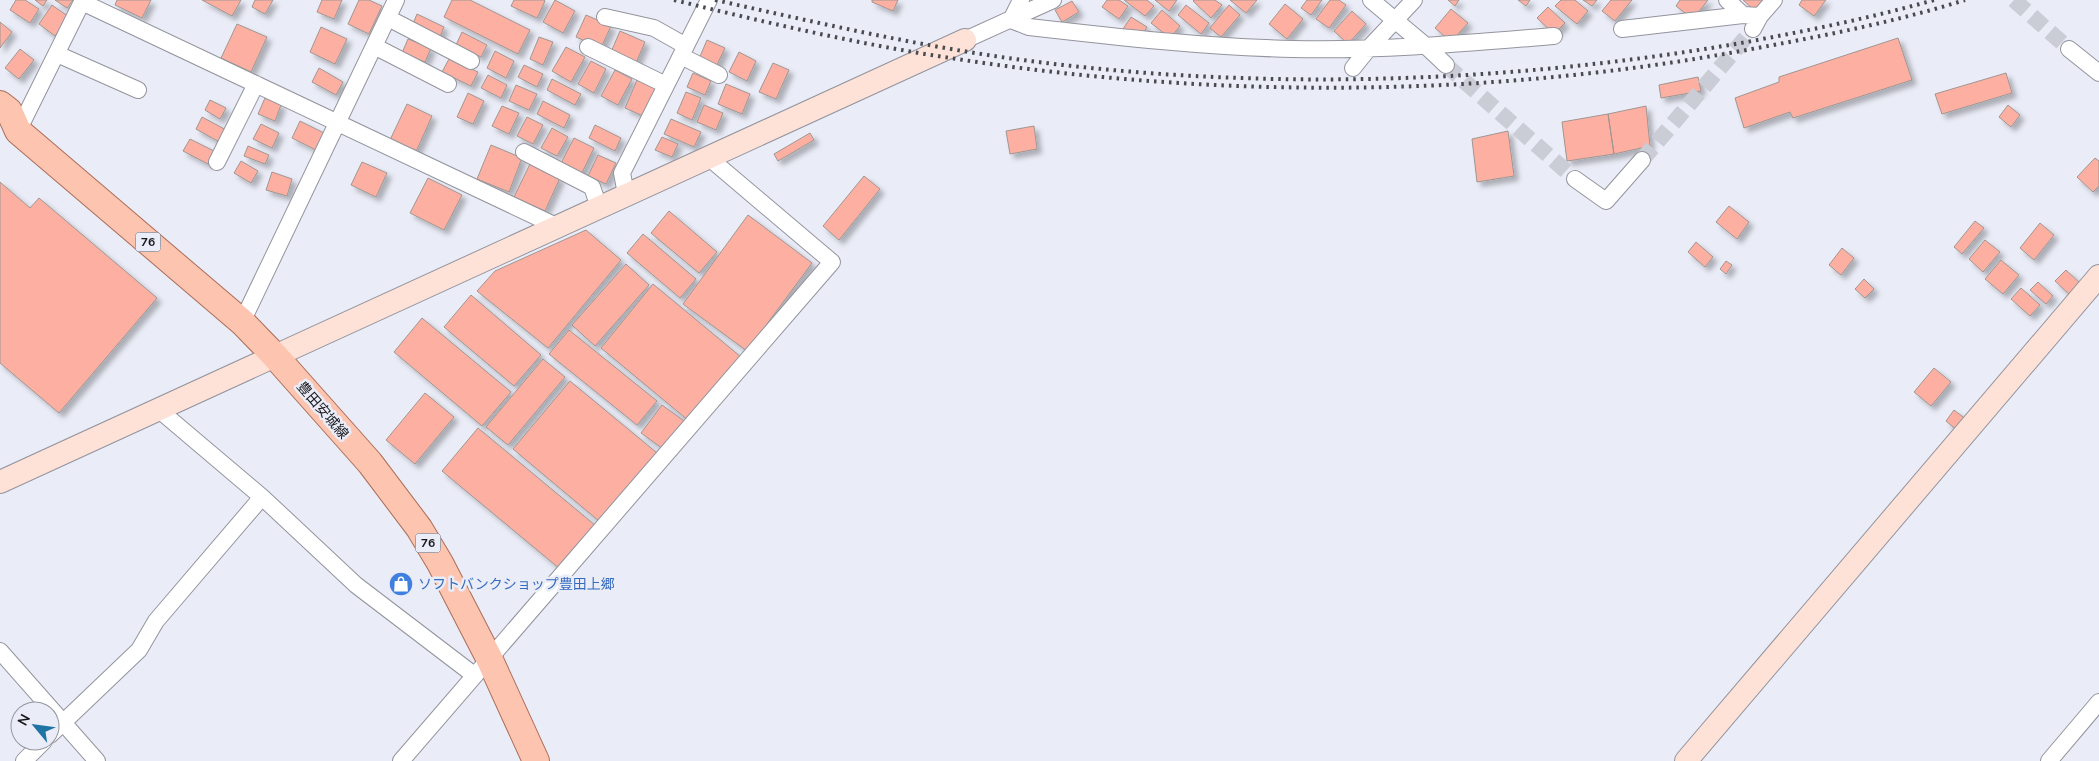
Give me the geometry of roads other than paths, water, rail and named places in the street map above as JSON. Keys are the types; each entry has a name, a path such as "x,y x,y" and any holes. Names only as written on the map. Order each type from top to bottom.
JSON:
{"main road":[{"name":"豊田安城線","path":"0,104 9,111 9,130 242,322 275,356 370,463 419,528 440,563 482,666 536,761"}],"street":[{"path":"242,322 396,0"},
{"path":"626,194 622,173 708,0"},
{"path":"1011,20 1021,0"},
{"path":"0,482 599,206 1053,0"},
{"path":"1371,0 1446,65"},
{"path":"1353,68 1414,0"},
{"path":"1727,0 1743,15 1757,23 1774,0"},
{"path":"9,130 57,54 83,1 556,226"},
{"path":"1622,29 1743,15"},
{"path":"388,18 471,61"},
{"path":"605,18 654,28 683,51 719,75"},
{"path":"1011,20 1029,27 1144,40 1294,49 1427,47 1554,36"},
{"path":"374,46 448,84"},
{"path":"588,47 666,85"},
{"path":"2070,49 2099,73"},
{"path":"57,54 138,90"},
{"path":"217,162 256,84"},
{"path":"524,152 592,187 599,206"},
{"path":"401,761 832,262 708,157"},
{"path":"1575,178 1606,201 1642,160"},
{"path":"1686,761 2099,276"},
{"path":"158,409 262,498 356,585 482,666"},
{"path":"62,723 139,650 156,621 262,498"},
{"path":"0,650 96,761"},
{"path":"2049,761 2099,702"},
{"path":"24,761 34,751"}],"tunnel":[{"path":"2014,0 2069,49"},
{"path":"1642,160 1753,29"},
{"path":"1446,65 1575,179"}],"railway":[{"path":"674,0 886,47 1055,72 1153,81 1251,86 1350,88 1448,85 1546,78 1644,66 1741,51 1826,35 1910,16 1965,0"},
{"path":"715,0 822,24 1001,57 1093,68 1185,75 1278,79 1371,79 1464,75 1557,68 1649,57 1790,34 1934,0"}],"place":[{"name":"ソフトバンクショップ豊田上郷","path":"401,584"}]}
